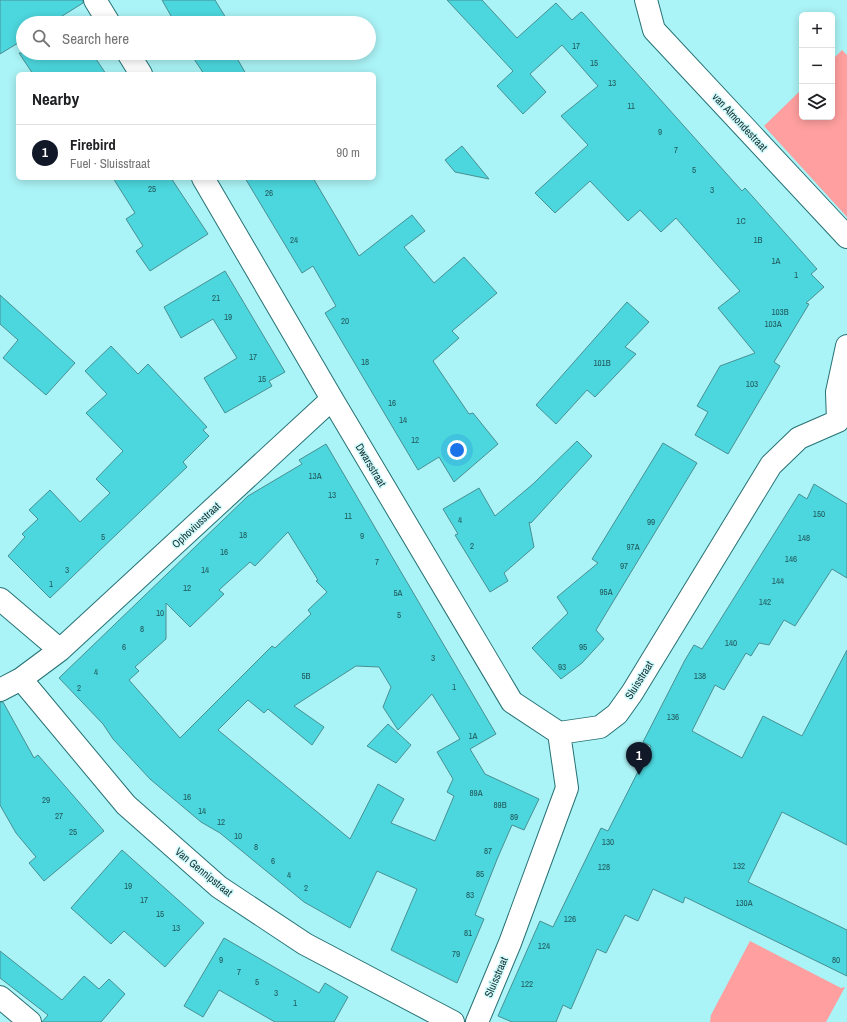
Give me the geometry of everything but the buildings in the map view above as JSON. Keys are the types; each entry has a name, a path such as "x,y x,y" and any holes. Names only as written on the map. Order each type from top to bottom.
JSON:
{"street":[{"path":"95,0 105,16"},
{"name":"van Almondestraat","path":"646,0 654,30 847,237"},
{"path":"132,60 139,72"},
{"name":"Dwarsstraat","path":"204,180 512,702 559,733"},
{"name":"Sluisstraat","path":"477,1022 510,943 567,788 559,733 600,727 616,714 632,693 771,465 799,438 842,424 837,392 847,346"},
{"name":"Ophoviusstraat","path":"0,690 21,679 60,650 332,399"},
{"path":"0,599 60,650"},
{"name":"Van Gennipstraat","path":"21,679 126,805 219,887 305,944 453,1022"},
{"path":"0,997 30,1022"}],"shaded area":[{"path":"842,50 847,55 847,217 764,126 799,92 799,120 835,120 835,57"},
{"path":"750,941 841,988 845,987 826,1022 710,1022 711,1015"}],"place":[{"name":"Firebird","path":"639,775"}]}
